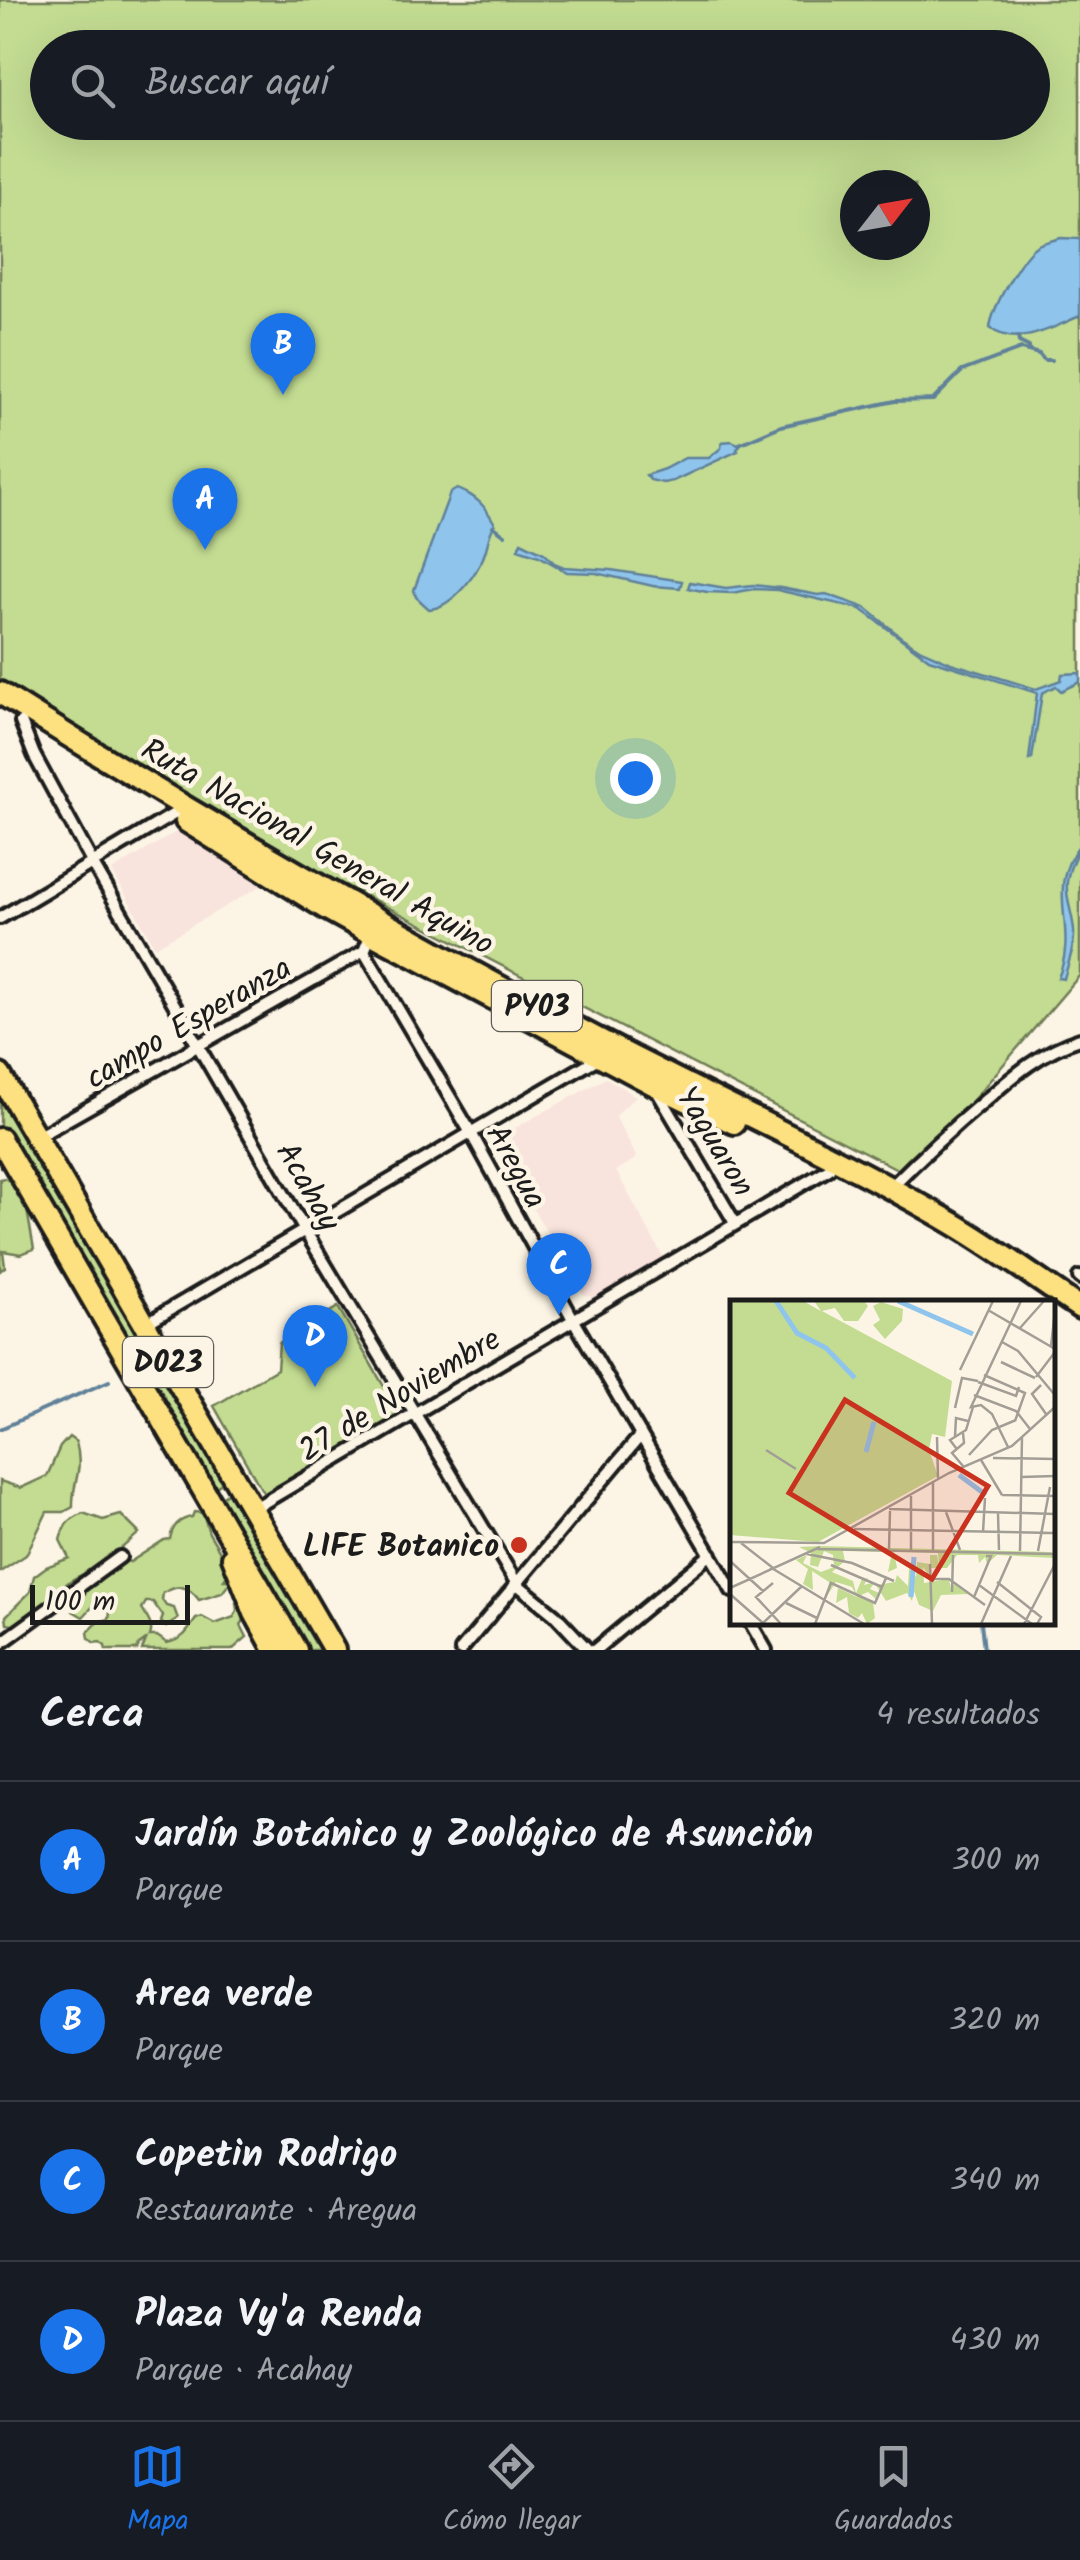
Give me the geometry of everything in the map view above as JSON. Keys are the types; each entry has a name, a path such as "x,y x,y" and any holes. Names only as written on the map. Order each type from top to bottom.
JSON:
{"highway":[{"name":"Ruta Nacional General Aquino","path":"0,693 371,934 609,1045 890,1188 992,1246 1080,1308"},
{"name":"Ruta Nacional General Aquino","path":"0,709 371,934 653,1084 946,1232 1049,1300"},
{"name":"D023","path":"0,1076 334,1650"},
{"name":"D023","path":"0,1138 296,1650"},
{"name":"Ruta Nacional General Aquino","path":"1055,1304 1080,1322"},
{"path":"218,1513 242,1585 275,1650"}],"street":[{"name":"Acahay","path":"21,722 34,755 93,864 304,1229 517,1584 592,1650"},
{"path":"0,918 174,814"},
{"name":"campo Esperanza","path":"37,1137 198,1045 371,934"},
{"name":"Aregua","path":"371,934 470,1134 730,1587"},
{"path":"890,1188 1021,1069 1080,1039"},
{"path":"145,1324 600,1056"},
{"name":"Yaguaron","path":"653,1084 735,1224"},
{"name":"27 de Noviembre","path":"253,1509 829,1170"},
{"path":"461,1650 640,1436"},
{"path":"592,1650 712,1554"},
{"path":"5,1650 0,1643 120,1557"},
{"path":"752,1625 766,1650"}],"shaded area":[{"path":"184,827 271,880 155,947 112,871"},
{"path":"606,1078 636,1096 615,1116 637,1158 616,1171 667,1264 593,1298 583,1294 493,1140"}],"green space":[{"path":"0,0 1080,0 1080,975 909,1175 296,860 120,758 0,680"},
{"path":"0,1094 228,1479 211,1490 0,1130"},
{"path":"0,1179 17,1185 25,1199 34,1249 21,1254 3,1251 5,1267 0,1271"},
{"path":"338,1307 400,1414 264,1494 214,1406 277,1369 279,1343"},
{"path":"69,1437 76,1442 79,1462 73,1507 64,1512 47,1512 26,1555 0,1572 0,1481 21,1488 47,1476"},
{"path":"233,1489 324,1650 301,1650 217,1500"},
{"path":"194,1512 203,1513 209,1533 231,1570 224,1580 232,1580 222,1593 199,1600 183,1588 163,1593 162,1600 174,1608 178,1619 166,1627 153,1602 146,1602 142,1609 151,1625 150,1636 167,1643 181,1637 196,1619 202,1617 215,1624 234,1617 236,1603 241,1600 253,1619 244,1620 241,1625 247,1637 232,1650 142,1650 146,1640 137,1650 106,1650 100,1642 94,1643 88,1632 98,1622 109,1619 110,1613 97,1602 83,1617 73,1611 74,1597 85,1594 91,1583 99,1582 100,1571 69,1582 49,1607 34,1610 21,1627 7,1624 6,1616 30,1592 34,1576 69,1558 60,1540 73,1518 83,1513 103,1520 121,1515 139,1533 103,1569 117,1570 124,1560 130,1562 170,1539 177,1524"}],"water":[{"path":"1061,238 1080,239 1080,316 1023,336 1012,337 990,328 1000,298 1025,257 1038,245"},
{"path":"722,442 740,445 738,451 673,481 663,483 646,475 685,458 709,458 721,448"},
{"path":"457,489 480,502 495,524 483,557 466,585 445,604 429,609 414,590 450,493"},
{"path":"521,542 564,567 682,581 680,588 653,586 596,573 567,572 518,549"},
{"path":"690,582 826,594 866,608 921,650 951,663 1036,689 1061,680 1062,674 1080,673 1080,682 1061,691 1056,686 1042,693 1029,760 1037,693 929,659 861,609 777,590 707,592 688,588"},
{"path":"1080,844 1067,882 1074,937 1064,979 1058,978 1066,942 1064,877"}],"waterway":[{"path":"1018,337 1029,351"},
{"path":"739,444 781,426 895,401 933,400 962,371 1021,349 1052,360"},
{"path":"493,526 505,535"},
{"path":"0,1429 109,1381"},
{"path":"981,1625 984,1650"}],"place":[{"name":"Area verde","path":"283,395"},
{"name":"Jardín Botánico y Zoológico de Asunción","path":"205,550"},
{"name":"Copetin Rodrigo","path":"559,1315"},
{"name":"Plaza Vy'a Renda","path":"315,1387"},
{"name":"LIFE Botanico","path":"519,1545"}]}
